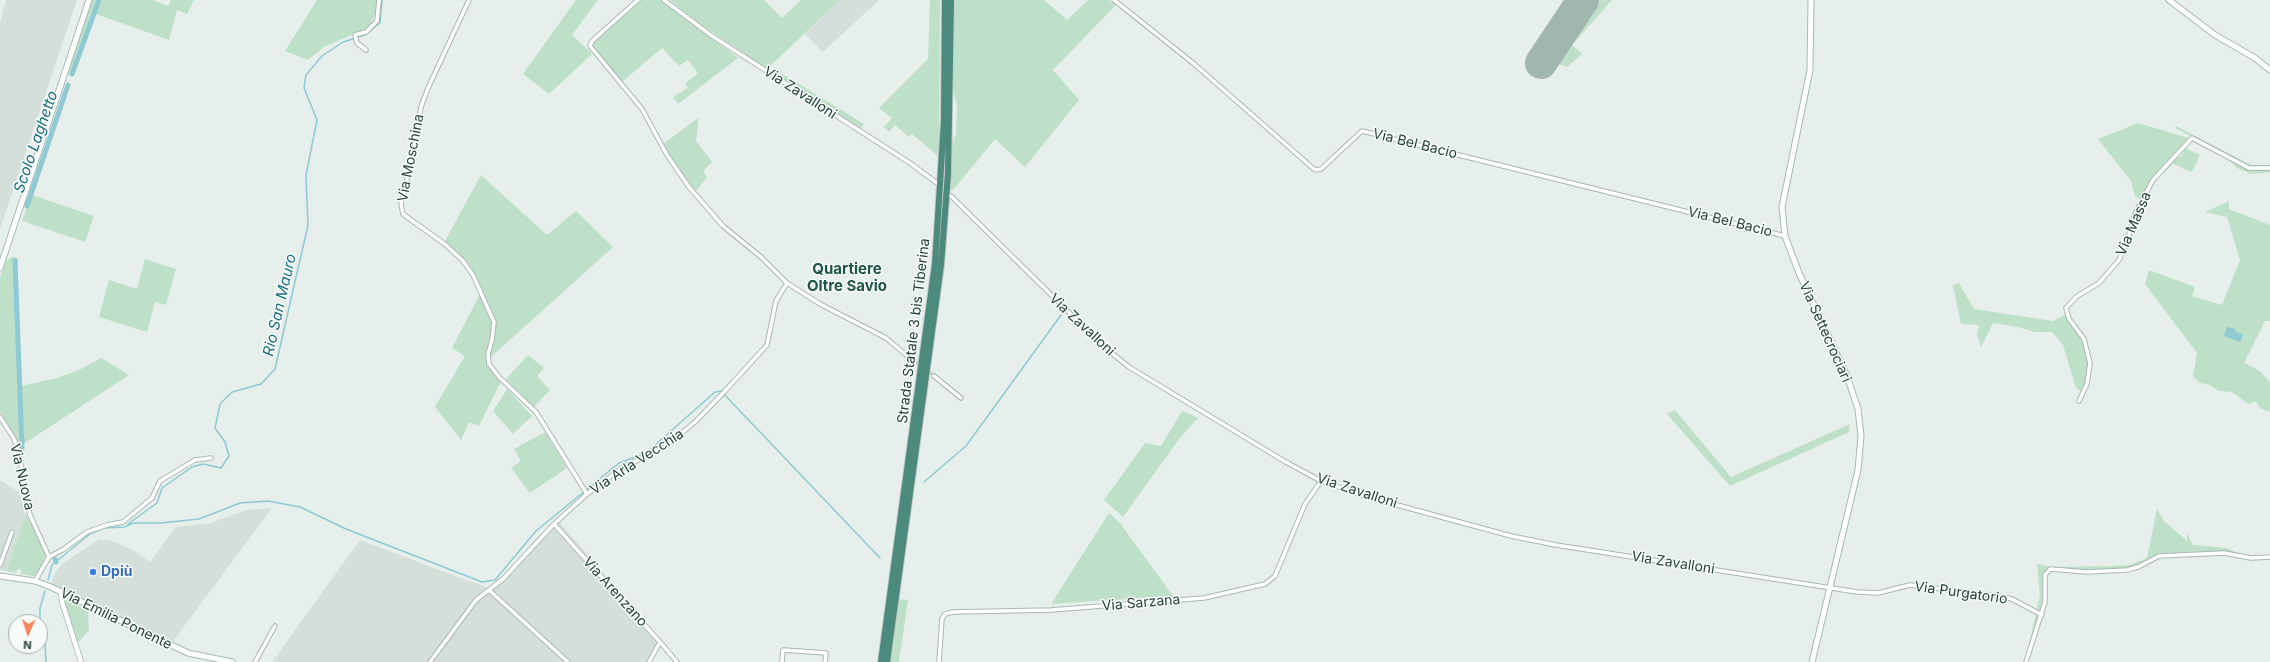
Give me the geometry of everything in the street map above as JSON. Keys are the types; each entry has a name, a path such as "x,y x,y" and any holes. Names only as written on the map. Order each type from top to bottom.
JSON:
{"highway":[{"name":"Strada Statale 3 bis Tiberina","path":"881,662 935,264 944,135 945,0"},
{"name":"Strada Statale 3 bis Tiberina","path":"887,662 941,265 948,174 951,0"}],"main road":[{"path":"0,268 89,0"},
{"name":"Via Settecrociari","path":"1810,0 1810,70 1782,207 1785,236 1799,273 1847,376 1858,409 1861,436 1858,470 1812,662"},
{"path":"2169,0 2215,35 2256,58 2270,70"},
{"name":"Via Emilia Ponente","path":"0,576 35,581 51,587 188,654 232,662"}],"street":[{"path":"366,50 357,42 355,35 366,32 377,21 379,0"},
{"name":"Via Moschina","path":"469,0 428,88 421,107 413,155 401,204 402,214 446,245 463,261 473,275 494,322 492,340 488,354 489,364 499,376 536,412 587,494"},
{"path":"638,0 592,41 590,46 642,109 667,155 709,211 723,226 761,257 787,283 820,304 894,342 911,359"},
{"name":"Via Zavalloni","path":"664,0 712,36 910,163 938,184"},
{"name":"Via Bel Bacio","path":"1114,0 1193,64 1316,170 1321,169 1362,131 1785,236"},
{"name":"Via Massa","path":"2079,401 2087,384 2090,363 2084,339 2068,319 2066,308 2076,297 2099,283 2119,260 2128,238 2135,214 2154,180 2192,138 2249,168 2270,168"},
{"name":"Via Zavalloni","path":"951,196 1103,346 1129,367 1284,461 1321,481 1364,496 1518,537 1563,546 1830,587"},
{"name":"Via Arla Vecchia","path":"430,662 476,600 503,579 554,524 587,494 622,468 666,446 695,422 721,396 767,345 776,301 787,283"},
{"path":"934,376 961,398"},
{"name":"Via Nuova","path":"0,417 13,437 19,451 25,495 30,515 49,557"},
{"path":"35,581 49,557 64,549 87,532 107,525 123,522 152,498 160,481 195,460 211,458"},
{"name":"Via Sarzana","path":"938,662 942,619 945,614 952,612 1051,610 1204,598 1265,584 1275,576 1305,504 1321,481"},
{"name":"Via Arenzano","path":"554,524 678,662"},
{"path":"0,565 12,532"},
{"path":"2026,662 2045,602 2046,573 2055,569 2087,572 2127,570 2138,567 2159,556 2224,554 2251,558 2270,557"},
{"name":"Via Purgatorio","path":"1830,587 1875,594 1910,585 1999,596 2012,599 2042,615"},
{"path":"489,590 568,662"},
{"path":"61,592 62,602 81,662"},
{"path":"255,662 275,626"},
{"path":"649,662 660,642"},
{"path":"782,662 783,650 826,652 825,662"}],"shaded area":[{"path":"6,0 77,0 0,229 0,23"},
{"path":"840,0 879,0 823,52 805,34"},
{"path":"0,480 19,492 26,515 6,571 0,570"},
{"path":"272,508 171,644 51,584 55,573 61,565 99,539 112,541 131,549 150,562 176,527 211,523 246,510"},
{"path":"557,519 660,640 647,662 272,662 360,540 493,590 532,548 530,546 533,541"}],"green space":[{"path":"91,0 153,0 168,6 171,0 194,0 187,14 177,10 169,40 96,14 74,76 66,74"},
{"path":"317,0 377,0 376,12 369,27 324,47 308,60 285,51"},
{"path":"576,0 598,0 572,35 592,54 549,94 523,74"},
{"path":"640,0 661,0 738,58 678,104 673,97 688,88 685,84 698,73 688,60 679,66 662,48 622,82 591,46"},
{"path":"670,0 764,0 782,18 801,0 840,0 767,69 700,24"},
{"path":"930,0 940,0 939,157 912,134 909,137 895,125 889,132 884,127 892,118 879,108 928,59"},
{"path":"954,0 1044,0 1067,20 1088,0 1108,0 1116,5 1053,70 1079,100 1025,167 995,139 953,190 950,190 952,142 956,135 957,106 953,90"},
{"path":"1591,0 1612,0 1572,45 1582,54 1567,67 1556,63 1551,67 1545,65"},
{"path":"775,70 864,124 860,129 772,73"},
{"path":"699,117 696,141 712,162 703,171 707,177 695,192 662,145"},
{"path":"2138,123 2189,138 2150,183 2141,199 2135,196 2131,181 2098,139"},
{"path":"2176,126 2251,165 2270,165 2270,167 2249,167 2175,128"},
{"path":"2185,148 2200,155 2192,172 2173,164 2154,182 2143,199 2154,181 2178,156 2181,157"},
{"path":"2231,162 2252,171 2270,169 2270,172 2251,174 2237,168"},
{"path":"481,175 547,235 576,211 613,247 492,356 490,361 493,369 502,379 479,426 469,422 461,440 435,407 465,356 452,348 480,294 471,274 462,262 443,245"},
{"path":"32,195 94,216 85,242 22,221"},
{"path":"2229,201 2229,209 2270,225 2270,321 2265,321 2244,363 2260,371 2270,383 2270,412 2261,409 2255,401 2248,404 2232,392 2219,391 2210,385 2200,383 2193,376 2197,353 2145,284 2149,270 2195,287 2192,296 2222,305 2240,260 2227,217 2205,212"},
{"path":"13,256 21,386 57,378 81,369 101,358 129,375 19,447 15,436 0,412 0,277 6,261"},
{"path":"145,259 176,269 166,305 155,302 147,332 99,317 109,280 137,289"},
{"path":"1959,283 1974,309 2053,321 2065,315 2084,345 2088,364 2087,379 2082,392 2076,388 2063,345 2052,332 2035,332 2018,327 1993,323 1981,347 1977,336 1979,325 1961,324 1953,285"},
{"path":"528,355 544,368 537,376 550,390 534,407 506,379"},
{"path":"507,389 532,416 513,434 493,411"},
{"path":"1675,410 1731,477 1850,424 1849,432 1730,486 1667,414"},
{"path":"1182,411 1198,418 1179,439 1123,517 1104,500 1145,443 1161,446"},
{"path":"545,432 567,468 530,493 511,468 521,461 514,449"},
{"path":"2157,509 2164,521 2187,541 2187,533 2193,545 2227,548 2238,553 2252,556 2224,553 2160,555 2128,568 2089,571 2052,567 2130,565 2147,558"},
{"path":"1109,513 1120,523 1173,596 1051,604"},
{"path":"26,515 45,551 45,557 38,573 33,576 21,574 21,570 18,569 15,573 6,571"},
{"path":"2037,564 2052,567 2046,570 2043,577 2041,611 2026,658 2040,595"},
{"path":"899,599 908,600 899,662 890,662"},
{"path":"66,600 88,611 89,630 77,644 65,603"}],"water":[{"path":"2227,327 2236,329 2235,331 2243,335 2240,342 2224,336"}],"waterway":[{"name":"Scolo Laghetto","path":"72,74 99,0"},
{"name":"Rio San Mauro","path":"128,524 157,503 162,488 192,467 203,464 221,468 229,456 225,442 215,428 220,404 232,392 261,384 275,369 308,225 306,175 317,120 304,88 306,75 322,56 343,42 365,35 380,23 382,0"},
{"name":"Scolo Laghetto","path":"27,206 68,85"},
{"name":"Scolo Laghetto","path":"15,260 22,449"},
{"path":"924,482 966,446 1061,315"},
{"path":"124,527 134,523 161,523 199,519 240,503 268,501 300,507 346,529 482,582 495,580 536,531 619,463 646,453 715,392 721,391 880,558"},
{"name":"Rio San Mauro","path":"48,580 52,565 90,534 104,528 124,527"},
{"name":"Rio San Mauro","path":"40,614 40,608 45,591"},
{"name":"Rio San Mauro","path":"46,654 46,662"}],"runway":[{"path":"1541,63 1583,0"}],"tunnel":[{"path":"911,359 934,376"}],"place":[{"name":"Dpiù","path":"93,572"}],"district":[{"name":"Quartiere Oltre Savio","path":"847,278"}]}
